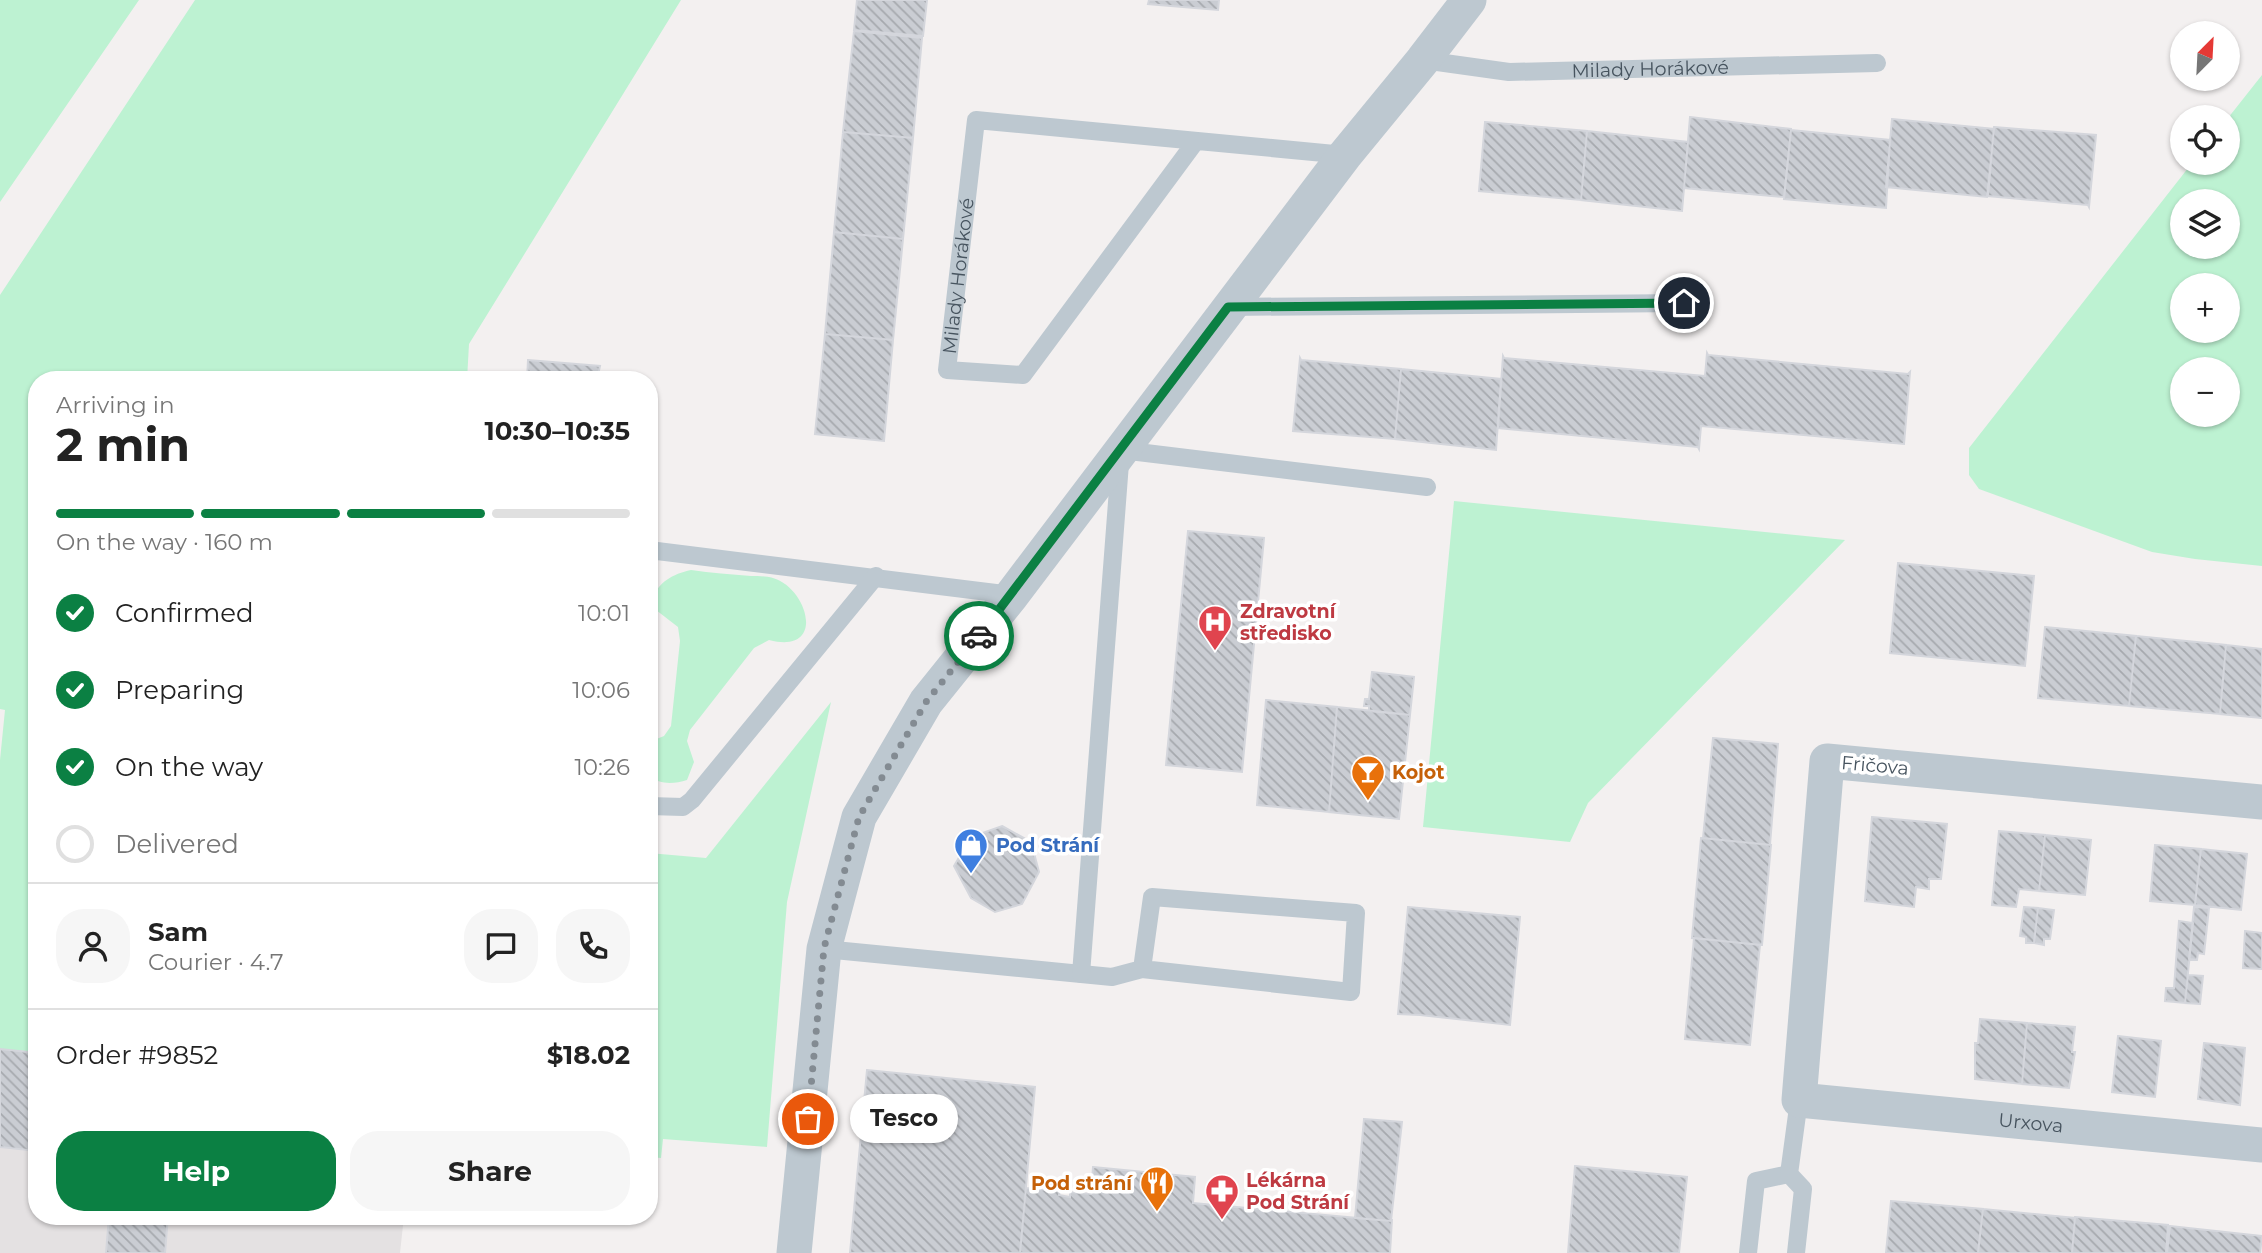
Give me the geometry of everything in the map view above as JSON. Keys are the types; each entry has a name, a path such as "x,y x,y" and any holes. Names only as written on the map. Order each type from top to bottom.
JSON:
{"street":[{"path":"794,1253 824,948 859,817 926,702 1012,595 1345,155 1469,0"},
{"name":"Fričova","path":"1799,1100 1827,761 2262,802"},
{"name":"Urxova","path":"1799,1100 2262,1145"}],"lane":[{"name":"Milady Horákové","path":"1423,60 1509,72 1877,62"},
{"name":"Milady Horákové","path":"1196,141 1023,375 947,370 976,120 1345,155"},
{"path":"1228,307 1684,303"},
{"path":"1081,974 1121,450 1427,487"},
{"path":"658,552 876,576 1012,595"},
{"path":"658,806 683,807 692,800 876,576"},
{"path":"824,948 1112,977 1142,969 1351,992 1356,913 1152,897 1142,969"},
{"path":"1796,1253 1803,1189 1790,1174 1799,1100"},
{"path":"1748,1253 1756,1181 1790,1174"}],"shaded area":[{"path":"0,1049 28,1051 28,1225 403,1225 400,1253 0,1253"}],"green space":[{"path":"0,0 139,0 0,202"},
{"path":"195,0 681,0 469,344 468,371 28,371 28,1051 0,1049 0,760 5,710 0,709 0,295"},
{"path":"2262,75 2262,566 2152,552 1979,489 1969,475 1969,448 2170,191 2170,259 2240,259 2240,189 2172,189 2183,175 2240,175 2238,105"},
{"path":"1454,501 1845,540 1588,803 1570,842 1423,827"},
{"path":"691,570 773,578 785,584 795,594 806,618 805,630 799,638 787,642 769,640 754,648 690,730 687,741 694,762 687,780 667,783 658,781 658,738 664,736 671,726 680,641 678,627 658,612 658,589 678,574"},
{"path":"831,702 787,902 767,1147 663,1139 661,1158 658,1158 658,854 706,858"}],"building":[{"path":"857,0 927,0 923,36 854,30"},
{"path":"1149,0 1219,0 1218,10 1148,4"},
{"path":"854,31 922,38 913,138 843,132"},
{"path":"1690,117 1791,129 1784,197 1684,188"},
{"path":"1892,119 1994,129 1987,197 1886,187"},
{"path":"1485,122 1587,131 1581,200 1479,191"},
{"path":"1994,127 2096,135 2089,207 1988,196"},
{"path":"1791,130 1890,140 1886,208 1784,199"},
{"path":"1587,131 1688,142 1682,211 1581,200"},
{"path":"843,132 913,138 903,239 834,232"},
{"path":"834,232 903,239 893,340 825,334"},
{"path":"825,334 893,340 884,441 815,434"},
{"path":"1707,353 1908,374 1910,372 1904,444 1701,426 1699,449 1498,428 1503,356 1705,376"},
{"path":"1300,358 1401,369 1395,439 1293,431"},
{"path":"528,360 600,366 599,371 527,371"},
{"path":"1401,369 1501,379 1496,450 1395,439"},
{"name":"Zdravotní středisko","path":"1188,531 1264,538 1242,772 1166,765"},
{"path":"1898,563 2034,576 2025,666 1890,653"},
{"path":"2045,627 2136,636 2129,706 2038,698"},
{"path":"2136,636 2226,645 2220,714 2129,706"},
{"path":"2226,645 2262,649 2262,718 2220,714"},
{"path":"1372,672 1414,677 1410,715 1369,711 1369,706 1364,706 1365,699 1369,699"},
{"path":"1266,700 1337,707 1329,812 1257,805"},
{"path":"1337,707 1410,715 1399,819 1329,812"},
{"path":"1713,738 1778,744 1770,845 1703,838"},
{"path":"1872,817 1947,824 1941,879 1929,879 1929,889 1916,887 1914,907 1865,901"},
{"path":"1002,826 1031,842 1039,872 1022,904 995,912 971,898 954,866 971,837"},
{"path":"1999,831 2045,835 2039,891 2019,889 2016,907 1992,905"},
{"path":"2045,835 2091,840 2085,895 2039,891"},
{"path":"1701,838 1771,845 1762,945 1692,938"},
{"path":"2155,845 2201,849 2195,905 2150,901"},
{"path":"2201,849 2247,854 2241,910 2195,905"},
{"path":"1408,907 1520,917 1510,1025 1398,1014"},
{"path":"2024,907 2038,908 2034,943 2026,943 2026,937 2020,936"},
{"path":"2194,907 2209,908 2204,954 2198,953 2197,960 2189,959"},
{"path":"2038,908 2054,910 2050,939 2044,939 2044,945 2034,943"},
{"path":"2179,921 2193,923 2185,1003 2165,1001 2166,988 2174,988"},
{"path":"2245,931 2262,933 2262,969 2243,968"},
{"path":"1694,938 1760,945 1750,1045 1685,1039"},
{"path":"2188,975 2203,976 2200,1004 2185,1003"},
{"path":"1980,1019 2027,1023 2022,1084 1975,1079 1975,1043 1978,1043"},
{"path":"2027,1023 2075,1027 2072,1052 2075,1052 2069,1088 2022,1084"},
{"path":"2118,1036 2161,1041 2155,1097 2112,1092"},
{"path":"2204,1043 2245,1048 2240,1105 2198,1099"},
{"path":"0,1049 28,1052 28,1150 0,1147"},
{"path":"867,1070 1035,1087 1020,1253 850,1253"},
{"path":"1364,1119 1402,1122 1391,1221 1355,1218"},
{"path":"1575,1166 1687,1177 1679,1253 1568,1253"},
{"path":"1093,1167 1195,1177 1193,1203 1392,1219 1390,1253 1020,1253 1026,1188 1060,1191 1059,1195 1070,1197 1070,1192 1091,1194"},
{"path":"1891,1201 1983,1209 1978,1253 1886,1253"},
{"path":"1983,1209 2075,1218 2072,1253 1978,1253"},
{"path":"2075,1217 2168,1225 2166,1253 2072,1253"},
{"path":"108,1225 167,1225 165,1253 106,1253"},
{"path":"2170,1226 2262,1236 2260,1253 2167,1253"}],"way so far":[{"path":"808,1119 824,948 859,817 926,702 979,636"}],"place":[{"name":"Zdravotní středisko","path":"1215,652"},
{"name":"Kojot","path":"1368,802"},
{"name":"Pod Strání","path":"971,875"},
{"name":"Tesco","path":"808,1119"},
{"name":"Pod strání","path":"1157,1213"},
{"name":"Lékárna Pod Strání","path":"1222,1221"}],"route":[{"path":"979,636 1228,307 1684,303"}]}
